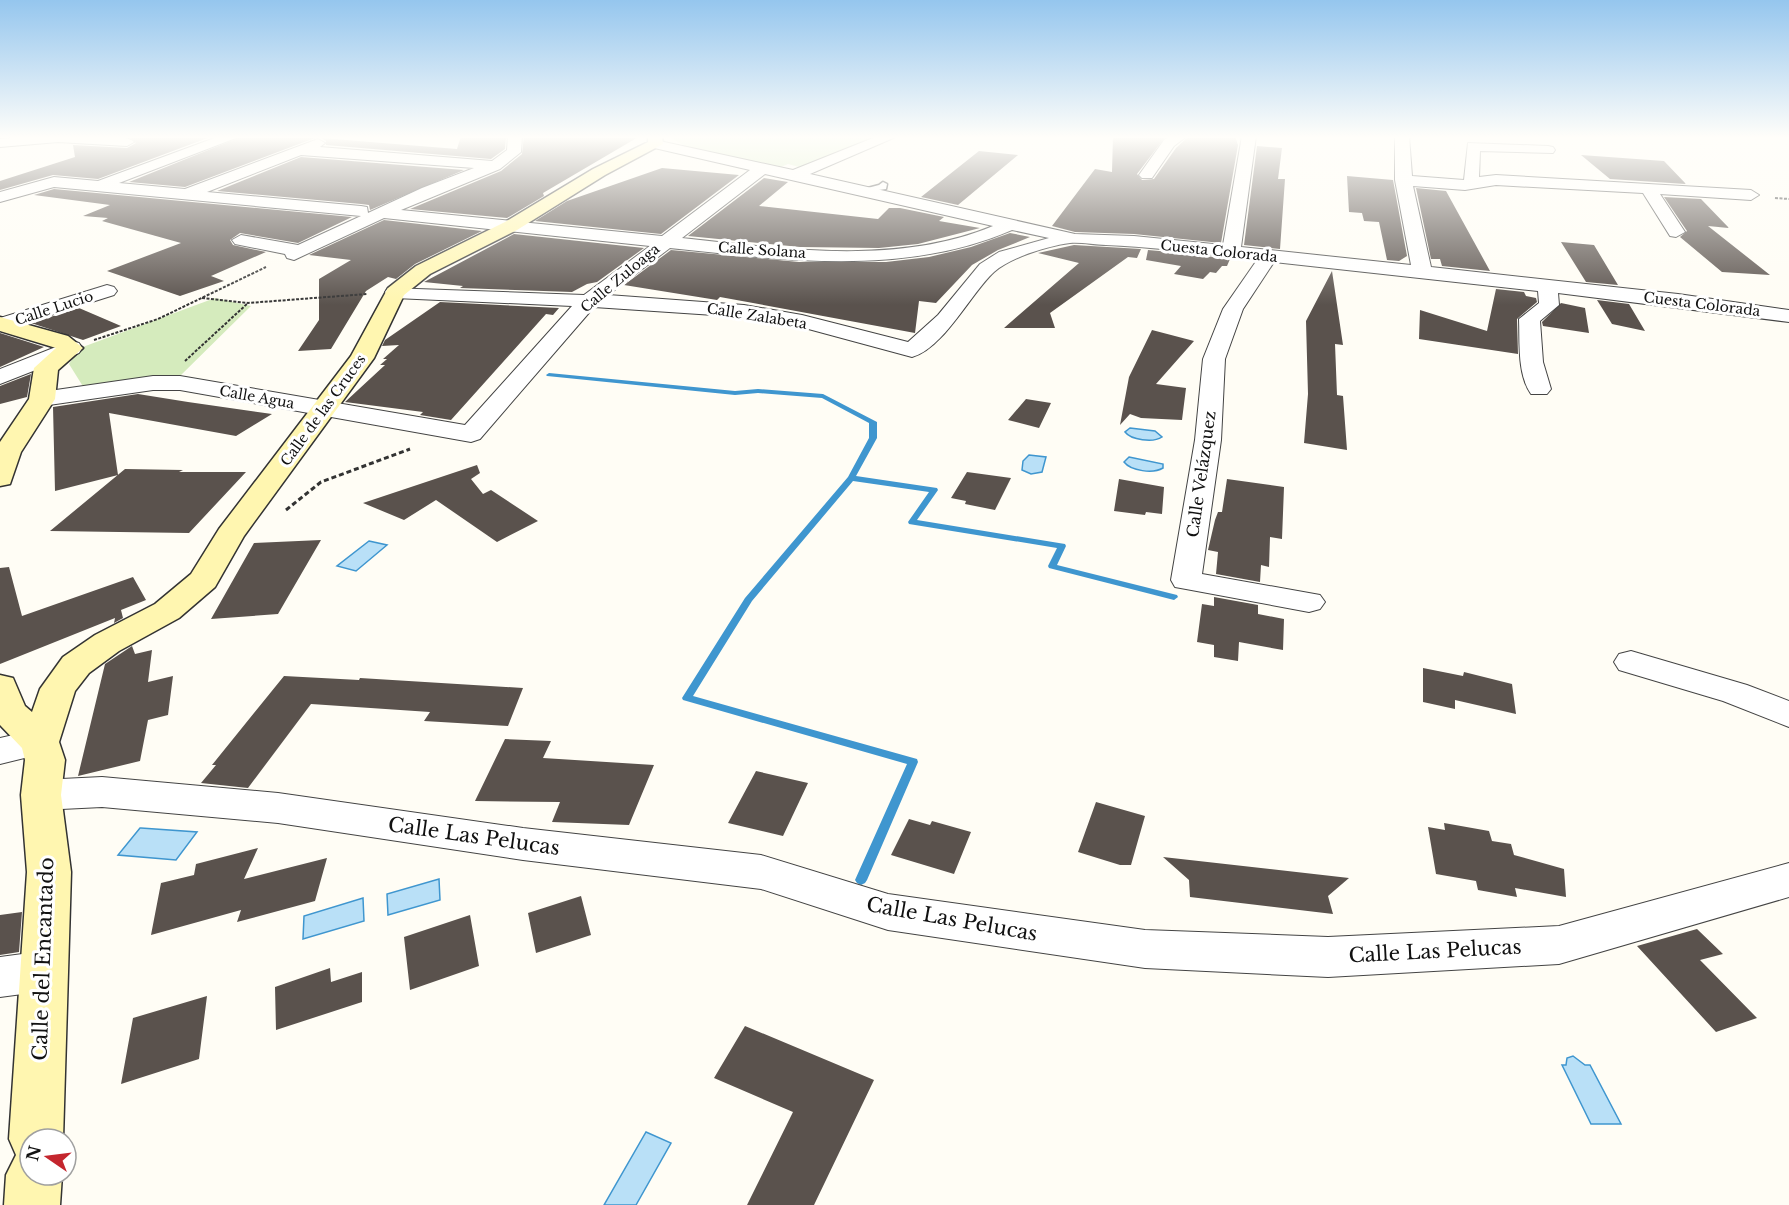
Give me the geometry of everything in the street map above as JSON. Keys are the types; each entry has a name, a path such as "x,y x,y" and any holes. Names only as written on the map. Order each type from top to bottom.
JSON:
{"street":[{"path":"0,197 17,192"},
{"path":"165,192 361,211"},
{"path":"184,194 189,192"},
{"path":"241,240 296,252 425,192"},
{"name":"Calle de las Cruces","path":"20,746 76,665 107,643 167,611 204,580 230,535 362,358 395,292 423,270 512,226 566,192"},
{"name":"Calle Zuloaga","path":"471,434 587,302 730,192"},
{"name":"Cuesta Colorada","path":"873,192 1075,239 1134,241 1548,288 1678,300 1789,316"},
{"path":"1231,252 1240,192"},
{"path":"1404,192 1408,220 1423,273"},
{"path":"1650,192 1676,232"},
{"path":"1704,192 1751,195"},
{"name":"Calle Solana","path":"381,213 763,251 873,255 914,253 989,238 1010,225"},
{"name":"Calle Zalabeta","path":"395,292 587,302 638,302 744,311 802,321 912,350 945,319 987,268 1028,248 1075,239"},
{"name":"Calle Velázquez","path":"1269,256 1233,309 1214,359 1208,440 1186,580 1310,602"},
{"path":"1539,389 1532,362 1529,319 1549,305 1548,288"},
{"name":"Calle Lucio","path":"0,325 107,291"},
{"name":"Calle Lucio","path":"0,325 60,341 71,348"},
{"path":"0,376 71,348"},
{"path":"0,478 7,452 42,399 46,368 71,348"},
{"name":"Calle Agua","path":"42,399 153,383 180,383 471,434"},
{"path":"1631,662 1736,693 1789,715"},
{"path":"0,687 20,746"},
{"name":"Calle del Encantado","path":"20,746 45,760 42,795 49,872 37,1127"},
{"name":"Calle Las Pelucas","path":"42,795 102,792 278,808 523,844 761,872 888,912 1144,949 1329,957 1559,945 1789,880"},
{"path":"0,977 45,971"},
{"path":"32,1205 33,1187"}],"path":[{"path":"71,348 158,319 268,266"},
{"path":"200,298 221,302 248,303 395,292"},
{"path":"153,383 193,354 248,303"},
{"path":"230,535 263,528 321,482 405,452 438,429"}],"green space":[{"path":"215,298 251,306 180,376 84,388 69,364 80,348"}],"water":[{"path":"1130,428 1155,431 1162,437 1153,440 1137,439 1125,432"},
{"path":"1029,455 1046,457 1042,472 1031,474 1022,470 1023,461"},
{"path":"1129,457 1163,464 1163,468 1154,471 1137,469 1124,462"},
{"path":"369,541 387,545 356,571 337,566"},
{"path":"140,828 197,832 176,860 118,855"},
{"path":"439,879 440,900 388,915 387,894"},
{"path":"363,898 364,921 303,939 304,916"},
{"path":"1573,1056 1585,1065 1590,1065 1621,1124 1591,1124 1562,1065 1566,1065 1567,1058"},
{"path":"646,1132 671,1143 636,1205 604,1205"}],"building":[{"path":"43,192 88,192 352,217 298,243 240,233 230,240 233,245 266,252 211,276 224,281 180,296 107,271 181,243 102,221 108,218 83,216 110,205 34,195"},
{"path":"231,192 412,192 370,210 369,205"},
{"path":"450,192 544,192 544,196 507,218 410,209"},
{"path":"592,192 716,192 661,234 535,221 567,201"},
{"path":"745,192 776,192 759,206 878,219 889,208 900,208 944,217 939,221 980,228 918,244 879,248 800,247 688,236"},
{"path":"927,192 973,192 958,205 921,197"},
{"path":"1077,192 1230,192 1221,243 1134,234 1075,232 1052,226"},
{"path":"1251,192 1284,192 1280,249 1244,245"},
{"path":"1348,192 1395,192 1407,256 1399,261 1387,260 1379,222 1364,221 1362,213 1349,212"},
{"path":"1417,192 1447,192 1490,271 1442,266 1440,259 1431,259"},
{"path":"1664,197 1701,199 1729,228 1708,226 1770,275 1722,272 1680,237 1687,231"},
{"path":"384,220 482,231 415,264 396,279 388,277 366,291 331,349 298,351 319,320 319,279 351,260 309,255"},
{"path":"1010,233 1030,237 998,250 972,265 936,303 919,301 915,333 720,297 717,300 624,285 671,250 799,262 886,262 929,257 971,247"},
{"path":"514,234 644,248 597,282 587,284 572,292 460,288 463,286 424,282"},
{"path":"1561,242 1594,245 1618,285 1586,282"},
{"path":"1074,245 1141,249 1137,258 1128,257 1050,313 1055,328 1004,328 1079,263 1038,253"},
{"path":"1148,250 1230,259 1227,266 1222,266 1216,273 1210,272 1203,279 1174,274 1181,266 1146,260"},
{"path":"1332,271 1343,345 1335,344 1337,395 1343,396 1347,450 1304,443 1308,394 1306,321"},
{"path":"1496,289 1524,292 1526,296 1536,298 1537,302 1517,319 1518,354 1419,339 1420,310 1487,331"},
{"path":"1597,300 1629,304 1645,331 1612,324"},
{"path":"440,302 559,308 553,315 546,314 451,420 420,415 423,412 345,402 385,365 380,365 387,359 383,359 399,345 382,346 385,340"},
{"path":"1561,303 1585,308 1589,333 1543,326 1542,322"},
{"path":"79,308 121,326 83,340 31,323"},
{"path":"1152,330 1194,341 1156,384 1186,388 1182,420 1141,418 1130,414 1120,425 1129,377"},
{"path":"0,333 44,347 0,367"},
{"path":"31,374 27,397 0,404 0,386"},
{"path":"138,394 272,414 236,436 109,413 118,475 55,491 53,407"},
{"path":"1026,399 1051,403 1039,428 1008,420"},
{"path":"477,465 480,473 471,479 483,494 491,490 538,521 497,542 436,500 404,520 363,503"},
{"path":"125,469 246,472 189,533 50,531"},
{"path":"967,472 1011,478 995,510 965,504 966,501 951,498"},
{"path":"1119,479 1164,487 1162,514 1146,512 1145,515 1114,511"},
{"path":"1227,479 1284,487 1282,539 1270,537 1269,567 1261,565 1260,582 1216,574 1218,552 1208,550 1215,520 1218,512 1222,512"},
{"path":"321,540 278,614 211,619 254,543"},
{"path":"9,567 22,616 133,577 146,600 121,610 123,618 114,623 115,618 0,664 0,568"},
{"path":"1214,597 1258,605 1258,614 1284,619 1283,650 1239,642 1238,661 1214,657 1214,645 1197,642 1202,604 1214,606"},
{"path":"132,646 135,654 152,650 148,682 173,676 168,715 148,720 140,761 78,776 105,664"},
{"path":"1423,668 1463,676 1464,672 1512,684 1516,714 1455,700 1455,709 1423,702"},
{"path":"284,676 359,680 360,678 523,688 508,726 424,721 430,712 311,704 248,788 201,783 216,765 212,765"},
{"path":"505,739 551,741 543,758 654,765 629,825 552,822 560,802 475,801"},
{"path":"756,771 808,783 783,836 728,823"},
{"path":"1096,802 1145,816 1131,865 1120,865 1078,852"},
{"path":"909,819 930,825 932,821 971,832 954,874 891,855"},
{"path":"1444,823 1489,831 1492,841 1511,844 1514,855 1564,869 1566,897 1515,888 1517,897 1478,890 1476,881 1436,874 1428,827 1445,830"},
{"path":"258,848 244,879 327,858 315,901 237,922 241,910 151,935 161,883 194,875 196,864"},
{"path":"1163,857 1349,878 1328,896 1333,914 1190,897 1189,880"},
{"path":"581,896 591,935 536,953 528,913"},
{"path":"22,912 19,952 0,955 0,915"},
{"path":"470,915 479,966 410,990 404,937"},
{"path":"1697,929 1723,954 1700,960 1757,1018 1716,1032 1637,946"},
{"path":"330,968 331,982 362,972 362,1002 276,1030 275,987"},
{"path":"207,996 199,1059 121,1084 133,1018"},
{"path":"745,1026 874,1080 814,1205 747,1205 793,1112 714,1078"}],"waterway":[{"path":"549,375 735,393 758,391 823,396 873,422 873,438 851,478"},
{"path":"851,478 934,490 912,522 1062,546 1052,566 1174,597"},
{"path":"851,478 748,600 687,698 913,762 861,880"}]}
